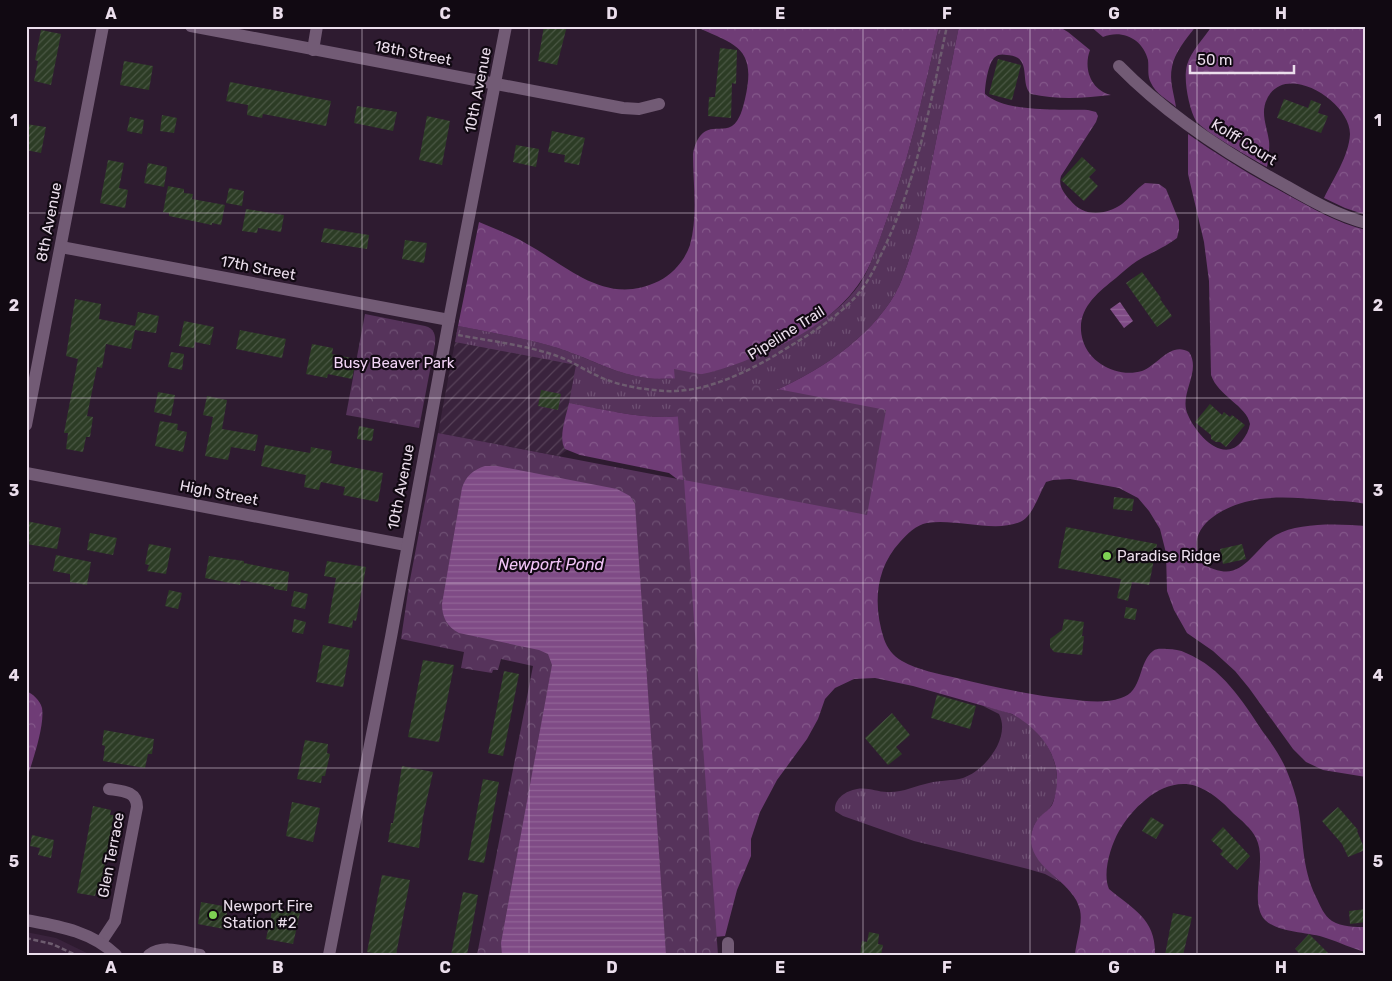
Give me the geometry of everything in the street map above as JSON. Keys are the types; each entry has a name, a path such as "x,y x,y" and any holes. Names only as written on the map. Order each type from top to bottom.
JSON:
{"street":[{"name":"8th Avenue","path":"26,425 104,26"},
{"name":"18th Street","path":"190,26 629,109 659,104"},
{"path":"313,50 317,26"},
{"name":"10th Avenue","path":"329,955 506,26"},
{"name":"Kolff Court","path":"1119,66 1140,87 1170,111 1234,158 1326,208 1366,223"},
{"name":"17th Street","path":"61,247 448,326"},
{"name":"High Street","path":"26,473 406,545"},
{"name":"Glen Terrace","path":"101,942 113,926 116,916 137,807 136,800 131,794 109,789"},
{"path":"26,920 80,933 101,942 116,955"},
{"path":"149,955 158,950 165,949 200,955"}],"path":[{"name":"Pipeline Trail","path":"448,326 547,353 568,360 599,377 636,387 667,391 683,390 723,381 754,368 842,310 862,288 876,267 906,195 922,141 947,26"},
{"path":"26,938 52,944 76,955"}],"shaded area":[{"path":"458,326 674,369 559,456 438,433"},
{"path":"26,932 56,938 91,955 26,955"}],"green space":[{"path":"694,26 939,26 900,180 872,259 858,285 825,319 797,337 728,367 688,377 661,379 635,376 546,344 458,326 479,222 521,241 573,273 605,287 622,289 640,288 659,281 678,266 688,251 694,223 693,154 695,146 701,134 708,130 727,128 735,124 742,110 748,82 748,68 740,50 721,38"},
{"path":"939,26 959,26 919,226 908,261 895,294 877,319 853,342 826,363 795,381 763,396 729,407 697,414 654,417 569,403 576,365 455,342 458,326 546,344 624,373 661,379 688,376 715,369 768,349 811,328 849,298 859,285 872,258 892,205 907,155"},
{"path":"959,26 1058,26 1090,50 1088,71 1090,78 1098,89 1111,95 1071,98 1031,94 1026,86 1021,61 1011,55 1002,54 995,57 990,64 985,94 994,100 1020,107 1096,112 1098,116 1096,122 1060,180 1062,189 1075,206 1094,213 1109,211 1125,202 1145,183 1159,184 1166,189 1179,221 1177,238 1134,263 1094,297 1084,312 1081,330 1083,341 1092,356 1106,367 1115,371 1133,373 1142,371 1176,349 1189,352 1193,367 1187,391 1186,407 1192,423 1211,444 1227,450 1235,448 1245,437 1250,424 1244,412 1220,389 1211,375 1209,281 1204,242 1188,174 1188,134 1236,166 1305,205 1335,219 1366,230 1366,504 1284,498 1265,498 1245,502 1227,509 1210,520 1198,535 1196,544 1199,558 1204,564 1217,570 1230,571 1237,569 1251,559 1269,540 1285,531 1320,525 1366,526 1366,777 1323,770 1306,762 1293,749 1235,671 1213,651 1187,633 1174,610 1167,591 1166,553 1160,529 1138,498 1119,488 1070,479 1053,480 1046,482 1028,516 1020,522 1010,525 987,526 938,522 923,524 915,528 900,542 892,553 885,564 881,576 878,588 878,613 885,642 899,659 915,667 985,685 1026,693 1088,701 1108,701 1128,695 1137,683 1148,656 1156,649 1179,650 1199,659 1221,676 1230,686 1280,757 1288,774 1298,806 1305,863 1311,886 1324,913 1329,919 1344,926 1366,927 1366,952 1319,936 1278,927 1265,920 1260,912 1258,903 1260,858 1254,834 1246,824 1216,797 1201,788 1184,784 1173,785 1151,795 1133,812 1125,821 1116,837 1110,851 1107,867 1106,875 1109,889 1142,916 1152,932 1155,955 1075,955 1081,921 1077,901 1071,892 1042,864 1036,856 1031,843 1031,834 1034,826 1038,819 1052,805 1056,790 1056,766 1047,745 1032,728 1012,714 913,686 875,678 854,679 835,688 825,699 818,719 807,739 777,780 760,812 751,839 751,856 737,890 725,936 714,937 681,493 677,479 669,473 580,455 565,449 562,433 569,403 641,416 666,417 697,414 729,407 763,396 795,381 826,363 853,342 877,319 895,294 919,226"},
{"path":"1090,26 1196,26 1181,46 1173,62 1171,77 1176,107 1153,87 1149,78 1148,60 1142,46 1137,41 1117,34 1103,37"},
{"path":"1212,26 1366,26 1366,215 1324,198 1344,159 1350,134 1347,121 1340,109 1315,90 1301,85 1288,84 1276,88 1267,99 1264,114 1269,144 1267,167 1218,138 1196,121 1187,94 1187,65 1191,55"},
{"name":"Busy Beaver Park","path":"365,314 425,326 431,328 434,332 435,344 419,428 346,415"},
{"path":"674,369 886,410 867,515 684,480 718,955 477,955 533,666 501,659 498,670 493,670 492,673 461,668 464,652 401,639 409,585 438,433 683,480"},
{"path":"26,691 40,702 42,724 26,781"},
{"path":"983,706 1008,713 1032,726 1047,745 1052,756 1056,767 1056,791 1053,802 1047,812 1034,826 1031,841 1044,866 1060,882 1045,874 1028,869 914,841 843,816 835,811 838,799 853,790 865,789 893,792 933,782 959,779 972,774 994,752 1002,733 1002,723 999,714"}],"water":[{"path":"1120,302 1133,321 1124,328 1110,309"},
{"name":"Newport Pond","path":"485,466 497,466 617,489 630,496 635,504 666,955 502,955 501,943 552,665 548,654 539,650 459,633 448,625 444,617 442,604 462,488 470,474"}],"building":[{"path":"544,26 567,26 557,65 538,61"},
{"path":"41,30 61,34 51,85 34,81 38,61 35,60"},
{"path":"720,48 737,50 736,84 732,83 731,118 708,116 709,97 715,97"},
{"path":"998,59 1021,65 1012,100 989,94"},
{"path":"124,61 153,66 149,90 120,85"},
{"path":"230,82 331,101 326,126 263,114 262,118 247,115 248,105 226,101"},
{"path":"1284,99 1308,108 1311,100 1321,104 1318,113 1328,116 1321,133 1277,118"},
{"path":"357,106 397,112 393,131 354,123"},
{"path":"162,115 177,118 174,133 160,131"},
{"path":"427,116 450,121 442,165 419,160"},
{"path":"130,117 144,120 142,134 127,131"},
{"path":"26,124 46,127 41,153 26,150"},
{"path":"552,131 585,138 579,165 564,162 565,155 548,152"},
{"path":"516,145 539,149 536,167 513,162"},
{"path":"1082,157 1096,170 1089,177 1098,186 1084,201 1061,180"},
{"path":"108,160 124,163 119,188 128,190 125,208 100,203"},
{"path":"148,163 167,167 164,187 144,183"},
{"path":"168,186 184,189 184,193 193,194 192,199 225,205 221,225 212,223 212,225 169,216 169,213 163,212"},
{"path":"229,188 244,191 242,206 226,203"},
{"path":"246,209 284,215 281,232 258,228 257,233 242,231"},
{"path":"324,228 369,235 367,249 321,242"},
{"path":"405,240 427,243 424,263 402,259"},
{"path":"1142,272 1172,316 1157,327 1126,283"},
{"path":"75,299 101,304 99,319 135,326 138,312 159,316 156,333 135,330 131,349 106,344 102,368 97,367 87,416 93,417 90,437 86,437 83,452 66,449 68,433 64,433 78,359 66,356"},
{"path":"184,321 214,327 210,345 195,342 194,348 179,346"},
{"path":"240,330 286,339 282,358 236,349"},
{"path":"312,344 333,348 332,354 356,359 352,379 328,374 327,378 306,374"},
{"path":"171,352 184,354 182,370 168,367"},
{"path":"541,390 561,394 558,410 538,406"},
{"path":"158,392 175,395 171,416 154,412"},
{"path":"207,396 227,400 222,429 258,435 255,451 231,447 228,460 205,456 213,417 203,415"},
{"path":"1210,404 1222,415 1224,412 1230,417 1232,415 1245,425 1226,447 1220,442 1211,439 1211,435 1195,422"},
{"path":"160,421 178,424 177,430 187,432 183,452 155,446"},
{"path":"359,426 374,429 372,441 357,439"},
{"path":"265,445 310,453 311,447 332,451 330,463 383,473 378,502 343,495 345,487 321,482 319,490 304,487 306,475 261,466"},
{"path":"1114,497 1134,499 1132,511 1113,509"},
{"path":"26,521 61,528 57,549 26,544"},
{"name":"Paradise Ridge","path":"1066,527 1157,544 1149,585 1132,582 1128,601 1117,598 1121,579 1058,568"},
{"path":"90,533 117,538 113,555 87,550"},
{"path":"149,544 171,548 166,574 147,571 149,565 145,564"},
{"path":"1242,544 1246,559 1223,564 1220,549"},
{"path":"56,555 91,562 87,585 70,582 70,574 53,571"},
{"path":"209,556 244,561 244,563 289,572 287,591 241,580 240,585 205,578"},
{"path":"327,561 366,567 356,621 353,620 352,628 328,623 336,578 324,576"},
{"path":"169,590 182,593 178,609 165,606"},
{"path":"294,591 308,594 305,609 291,606"},
{"path":"1126,607 1137,609 1135,620 1124,618"},
{"path":"294,619 306,622 303,634 292,632"},
{"path":"1064,619 1084,622 1082,655 1054,652 1050,647 1050,639 1062,630"},
{"path":"323,645 350,650 343,687 316,682"},
{"path":"423,660 454,665 439,742 408,737"},
{"path":"504,671 519,674 503,756 488,753"},
{"path":"937,695 976,706 970,729 931,718"},
{"path":"892,713 910,735 896,747 902,754 888,765 865,738"},
{"path":"104,730 154,739 152,754 148,754 145,768 103,761 105,746 102,745"},
{"path":"305,740 328,744 327,753 330,754 325,776 322,776 321,783 297,779"},
{"path":"402,766 433,772 423,817 419,848 388,842"},
{"path":"483,779 499,782 484,863 468,860"},
{"path":"292,802 320,808 313,842 286,836"},
{"path":"93,806 111,810 110,815 114,815 100,892 96,892 95,896 77,893"},
{"path":"1338,807 1358,830 1365,850 1348,857 1342,844 1322,821"},
{"path":"1151,817 1164,825 1156,839 1142,831"},
{"path":"1223,827 1250,856 1237,870 1220,854 1223,851 1211,840"},
{"path":"32,835 54,840 51,858 38,855 40,848 30,846"},
{"path":"382,875 410,880 396,955 367,952"},
{"path":"463,892 478,895 467,955 451,955"},
{"name":"Newport Fire Station #2","path":"201,902 228,907 224,929 198,924"},
{"path":"273,907 300,913 293,944 266,939"},
{"path":"1366,909 1366,922 1350,924 1349,911"},
{"path":"1173,913 1192,917 1183,955 1165,955"},
{"path":"869,932 879,934 878,944 883,945 881,955 860,955 862,941 867,942"},
{"path":"1309,934 1330,955 1301,955 1295,949"}],"place":[{"name":"Paradise Ridge","path":"1107,556"},
{"name":"Newport Fire Station #2","path":"213,915"}]}
